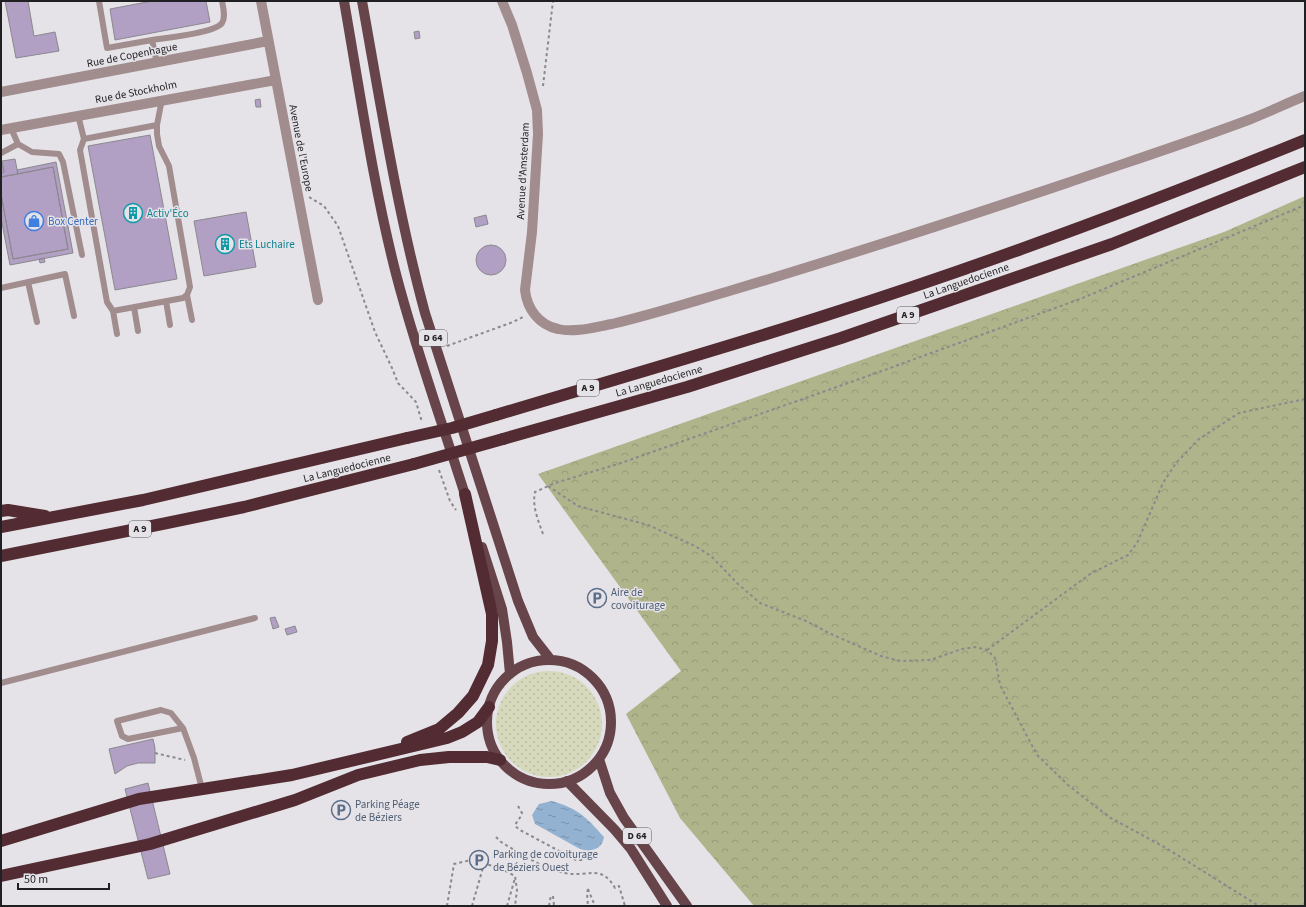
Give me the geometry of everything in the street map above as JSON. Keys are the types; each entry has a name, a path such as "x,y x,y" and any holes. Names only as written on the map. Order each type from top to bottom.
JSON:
{"highway":[{"name":"La Languedocienne","path":"1,527 54,518 238,478 452,428 496,415 834,313 969,268 1219,175 1305,140"},
{"name":"La Languedocienne","path":"1,556 244,507 414,464 687,387 841,338 1112,244 1305,167"},
{"path":"378,754 439,729 473,696 488,665 492,640 492,614 465,494"},
{"path":"1,511 8,510 54,518"},
{"path":"1,841 138,799 292,775 378,754 412,748 462,732 478,722 489,707"},
{"path":"1,876 150,844 295,800 358,775 420,760 449,757 487,757 500,760"}],"main road":[{"name":"D 64","path":"344,1 372,161 396,273 419,356 502,609 510,674"},
{"name":"D 64","path":"362,1 390,163 411,259 436,350 518,601 532,637 551,660"},
{"path":"551,660 568,663 583,670 596,682 605,696 610,712 611,728 607,744 599,759 585,772 568,781 551,784 535,782 519,776 509,769 500,760 491,744 487,726 489,707 497,689 510,674 522,666 536,661 551,660"},
{"name":"D 64","path":"599,759 610,793 624,818 687,906"},
{"name":"D 64","path":"568,781 632,850 667,906"}],"street":[{"name":"Avenue de l'Europe","path":"261,1 318,300"},
{"name":"Avenue d'Amsterdam","path":"502,1 519,46 537,110 538,134 532,232 525,290 526,300 532,312"},
{"name":"Rue de Copenhague","path":"1,92 268,41"},
{"name":"Rue de Stockholm","path":"6,129 162,99 276,80"},
{"path":"532,312 540,321 556,329 569,330 595,328 641,317 779,276 986,210 1251,119 1305,96"}],"lane":[{"path":"99,1 107,48 214,29 223,23 224,17 222,1"},
{"path":"152,40 157,63"},
{"path":"162,99 157,125 159,146 169,166 187,264 190,286 187,295 192,320"},
{"path":"78,115 84,139 80,150 107,302 113,311 117,334"},
{"path":"84,139 157,125"},
{"path":"6,129 18,144 32,152 59,154 63,162 82,255"},
{"path":"1,153 18,144"},
{"path":"1,288 65,274 74,316"},
{"path":"28,282 37,322"},
{"path":"113,311 182,298 187,295"},
{"path":"166,301 170,325"},
{"path":"134,307 138,331"},
{"path":"1,683 255,618"},
{"path":"183,728 128,739 122,736 117,721 161,710 171,713 183,728 202,789"}],"path":[{"path":"543,87 553,1"},
{"path":"296,188 324,206 338,226 375,332 398,383 416,402 423,423"},
{"path":"543,534 536,517 534,498 535,492 548,486 618,464 868,376 1080,299 1305,205"},
{"path":"436,350 513,322 532,312"},
{"path":"987,650 1090,574 1128,555 1137,543 1163,484 1176,463 1199,439 1239,413 1305,398"},
{"path":"437,465 450,501 458,512"},
{"path":"548,486 578,506 648,525 695,546 710,556 738,584 760,603 806,621 831,634 881,656 901,661 930,660 962,649 975,647 987,650 995,658 1000,685 1037,754 1068,785 1108,817 1166,848 1259,906"},
{"path":"155,752 195,763"},
{"path":"518,806 522,813 521,817 516,821 515,826 576,860 584,860"},
{"path":"496,837 501,842 552,870 567,874 599,873 604,875 610,879 614,888 619,886 625,906"},
{"path":"471,860 477,850"},
{"path":"447,906 454,864 471,860 500,868 515,876"},
{"path":"472,906 484,864"},
{"path":"507,906 515,876"},
{"path":"515,876 517,890 515,906"},
{"path":"588,906 588,889 595,906"},
{"path":"549,906 552,895 554,906"}],"green space":[{"path":"1305,196 1305,906 754,906 680,818 626,714 681,671 538,474 1224,232"},
{"path":"549,671 569,675 587,686 598,704 602,724 598,744 587,762 569,773 549,777 529,773 511,762 500,744 496,724 500,704 511,686 529,675"}],"water":[{"path":"552,801 569,807 587,819 604,837 601,845 592,850 580,849 535,824 532,815 539,804"}],"building":[{"path":"5,1 28,1 34,36 55,32 59,51 16,58"},
{"path":"152,1 206,1 210,22 115,40 110,9"},
{"path":"419,31 420,38 415,39 414,32"},
{"path":"260,99 261,107 256,107 255,100"},
{"name":"Activ'Éco","path":"150,135 177,279 115,290 88,146"},
{"path":"15,159 18,174 1,177 1,173 4,172 2,161"},
{"path":"1,161 4,172 1,173"},
{"path":"56,162 73,253 10,265 1,218 1,194 13,259 68,249 53,167 18,174 17,170"},
{"name":"Box Center","path":"53,167 68,249 13,259 1,194 1,177"},
{"name":"Ets Luchaire","path":"246,212 256,267 204,276 194,221"},
{"path":"486,215 488,224 476,227 474,218"},
{"path":"491,245 497,246 505,254 505,266 497,274 491,275 485,274 477,266 476,260 477,254 485,246"},
{"path":"44,258 45,262 40,263 39,259"},
{"path":"275,617 279,627 273,629 270,618"},
{"path":"295,626 297,632 287,635 285,629"},
{"path":"153,739 155,748 155,763 138,763 127,766 115,774 109,749"},
{"path":"148,783 170,874 148,879 125,789"}],"place":[{"name":"Activ'Éco","path":"133,213"},
{"name":"Box Center","path":"34,221"},
{"name":"Ets Luchaire","path":"225,244"},
{"name":"Aire de covoiturage","path":"597,598"},
{"name":"Parking Péage de Béziers","path":"341,810"},
{"name":"Parking de covoiturage de Béziers Ouest","path":"479,860"}]}
